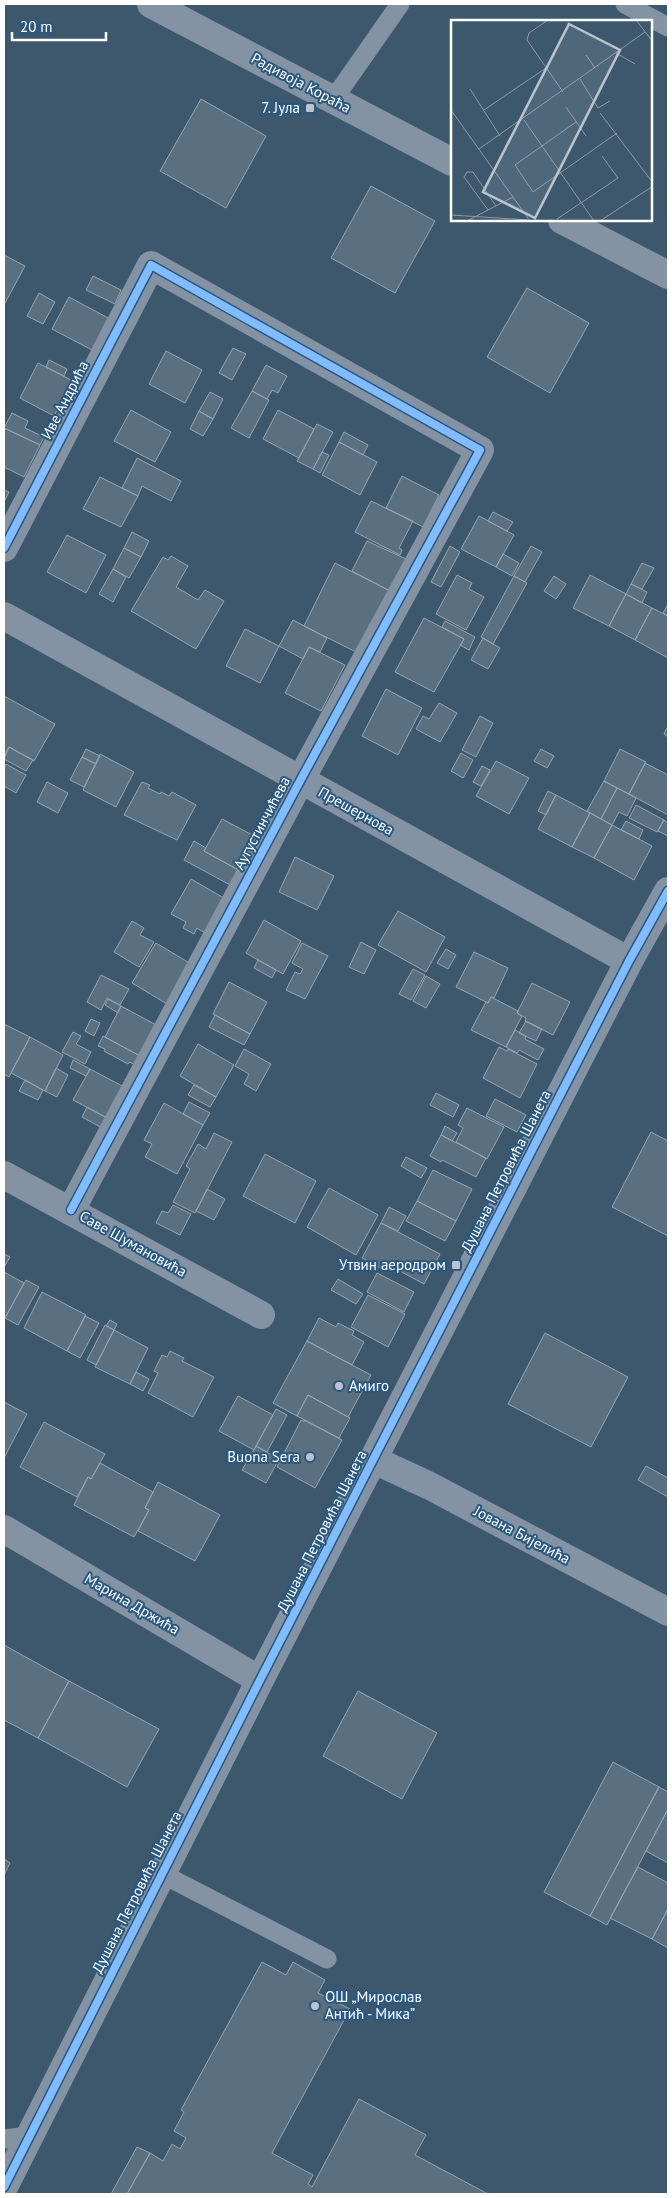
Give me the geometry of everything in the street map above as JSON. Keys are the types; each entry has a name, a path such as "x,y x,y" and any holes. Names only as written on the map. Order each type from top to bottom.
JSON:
{"street":[{"name":"Радивоја Кораћа","path":"151,4 451,161"},
{"path":"564,221 668,275"},
{"name":"Аугустинчићева","path":"71,1210 300,781 480,450 151,265"},
{"name":"Иве Андрића","path":"4,548 151,265"},
{"name":"Прешернова","path":"4,616 629,961"},
{"name":"Душана Петровића Шанета","path":"4,2187 16,2137 162,1874 629,961 668,891"},
{"name":"Саве Шумановића","path":"4,1175 71,1210 261,1316"},
{"name":"Јована Бијелића","path":"374,1460 430,1486 668,1612"},
{"name":"Марина Држића","path":"4,1529 260,1680"}],"lane":[{"path":"333,100 400,4"},
{"path":"625,4 668,27"},
{"path":"162,1874 327,1959"}],"building":[{"path":"201,99 266,136 226,208 160,171"},
{"path":"371,186 435,221 395,293 331,258"},
{"path":"4,255 25,266 4,305"},
{"path":"93,276 121,290 115,304 86,290"},
{"path":"527,288 589,323 550,393 487,357"},
{"path":"39,293 55,302 43,324 27,316"},
{"path":"69,297 108,318 92,350 52,329"},
{"path":"233,348 246,354 232,380 219,373"},
{"path":"166,351 202,370 185,403 149,384"},
{"path":"49,360 67,369 64,376 46,367"},
{"path":"38,363 73,381 54,416 20,398"},
{"path":"266,365 287,376 278,393 272,390 267,399 252,391"},
{"path":"252,391 269,400 249,438 231,428"},
{"path":"210,392 223,399 213,419 199,411"},
{"path":"131,410 171,432 155,462 114,441"},
{"path":"278,410 314,429 299,458 263,439"},
{"path":"199,411 213,419 203,436 190,429"},
{"path":"12,413 28,421 25,428 44,437 40,445 4,428"},
{"path":"317,424 333,432 313,469 297,461"},
{"path":"4,428 40,445 24,477 4,467"},
{"path":"344,432 368,445 363,455 339,442"},
{"path":"339,442 377,462 360,495 322,475"},
{"path":"322,452 329,455 320,473 313,469"},
{"path":"137,458 181,481 171,501 142,486 138,496 122,488"},
{"path":"402,476 439,495 423,527 386,508"},
{"path":"100,477 138,496 121,527 83,509"},
{"path":"4,490 9,492 4,502"},
{"path":"371,501 413,521 399,548 402,550 400,555 355,532"},
{"path":"493,512 513,522 507,531 488,521"},
{"path":"479,516 514,535 496,567 461,549"},
{"path":"132,532 149,541 141,557 124,548"},
{"path":"67,535 106,555 86,593 47,572"},
{"path":"367,541 406,559 390,591 352,571"},
{"path":"450,546 460,552 441,587 431,582"},
{"path":"531,546 542,552 525,582 514,576"},
{"path":"124,548 141,557 129,578 113,569"},
{"path":"503,554 519,563 512,576 496,567"},
{"path":"171,556 188,566 176,587 198,600 205,590 224,601 196,649 131,611 163,557 168,560"},
{"path":"335,563 390,591 358,653 304,626"},
{"path":"642,563 654,568 642,589 631,584"},
{"path":"113,569 126,577 113,602 99,594"},
{"path":"457,575 472,583 469,589 484,597 466,630 436,614"},
{"path":"590,575 626,594 609,626 573,608"},
{"path":"514,576 527,583 493,644 481,637"},
{"path":"554,576 566,584 556,599 544,591"},
{"path":"631,584 647,592 642,603 626,594"},
{"path":"626,594 652,608 635,640 609,626"},
{"path":"668,604 668,616 663,613"},
{"path":"652,608 668,616 668,658 635,640"},
{"path":"424,618 464,639 434,692 395,672"},
{"path":"293,620 327,638 320,652 309,647 303,659 279,646"},
{"path":"445,621 475,637 469,650 460,645 464,639 442,627"},
{"path":"245,629 279,646 260,683 226,666"},
{"path":"483,638 500,648 488,669 471,660"},
{"path":"309,647 345,665 321,711 285,693"},
{"path":"386,689 422,708 398,755 362,736"},
{"path":"4,696 55,724 34,761 9,747 4,756"},
{"path":"439,703 457,713 440,742 416,729 423,716 429,719"},
{"path":"480,716 493,723 476,757 462,750"},
{"path":"668,726 668,737 664,734"},
{"path":"9,747 33,760 26,771 4,759"},
{"path":"86,749 100,756 96,764 82,757"},
{"path":"541,749 554,756 547,768 534,761"},
{"path":"620,749 646,762 629,794 604,781"},
{"path":"461,753 473,760 463,778 451,771"},
{"path":"100,754 134,772 116,807 83,790"},
{"path":"82,757 96,764 84,787 70,780"},
{"path":"496,761 529,778 509,814 476,796"},
{"path":"645,763 668,775 668,815 629,794"},
{"path":"6,764 26,775 16,793 4,786 4,768"},
{"path":"482,766 490,770 481,786 473,782"},
{"path":"604,781 617,788 601,819 587,811"},
{"path":"47,782 68,793 58,813 37,802"},
{"path":"142,782 150,785 148,788 160,794 161,792 169,796 172,792 196,805 177,840 124,815"},
{"path":"617,788 636,798 627,816 619,812 612,825 601,819"},
{"path":"548,791 556,795 546,815 538,811"},
{"path":"556,795 590,813 572,847 538,829"},
{"path":"636,805 664,820 657,832 629,818"},
{"path":"590,813 612,825 594,858 572,847"},
{"path":"222,819 258,838 240,871 204,851"},
{"path":"664,820 668,823 668,836 658,831"},
{"path":"626,821 643,830 639,839 621,830"},
{"path":"612,825 652,846 634,880 594,858"},
{"path":"194,841 206,848 204,851 240,871 232,886 184,860"},
{"path":"295,857 334,876 317,910 279,892"},
{"path":"191,879 224,898 205,933 197,928 194,934 183,928 186,922 171,914"},
{"path":"398,911 445,937 426,972 378,945"},
{"path":"264,920 301,941 283,974 246,953"},
{"path":"132,921 144,928 140,935 154,942 139,967 114,952"},
{"path":"361,942 376,950 364,974 349,967"},
{"path":"156,943 191,964 167,1004 132,983"},
{"path":"302,943 328,956 305,999 286,990 295,972 300,974 303,969 292,963"},
{"path":"446,949 456,955 448,969 437,963"},
{"path":"474,952 508,968 494,998 491,997 488,1003 456,987"},
{"path":"258,960 276,970 272,978 254,968"},
{"path":"413,969 425,975 411,1000 399,994"},
{"path":"101,975 129,989 120,1005 107,998 101,1010 87,1002"},
{"path":"426,976 440,984 426,1008 413,1001"},
{"path":"229,982 267,1002 250,1034 213,1014"},
{"path":"532,983 570,1002 553,1035 525,1021 526,1018 517,1013"},
{"path":"491,997 518,1011 517,1013 522,1016 506,1047 471,1030 486,1002 488,1003"},
{"path":"108,999 121,1006 118,1013 105,1005"},
{"path":"121,1006 158,1026 140,1056 105,1037"},
{"path":"215,1015 250,1034 244,1045 209,1027"},
{"path":"91,1019 100,1023 94,1036 85,1031"},
{"path":"526,1021 542,1029 536,1041 519,1033"},
{"path":"4,1024 30,1037 9,1077 4,1074"},
{"path":"515,1030 526,1036 525,1039 544,1049 538,1060 519,1050 517,1053 506,1047"},
{"path":"73,1032 81,1036 76,1044 91,1052 85,1064 62,1052"},
{"path":"103,1036 140,1056 135,1065 130,1062 128,1064 98,1046"},
{"path":"30,1037 63,1055 45,1091 11,1073"},
{"path":"198,1044 234,1065 216,1097 180,1076"},
{"path":"499,1047 507,1051 508,1049 537,1064 520,1098 483,1078"},
{"path":"244,1049 271,1064 256,1091 244,1084 249,1074 235,1066"},
{"path":"73,1060 90,1069 86,1076 70,1068"},
{"path":"56,1068 68,1075 57,1097 45,1091"},
{"path":"90,1069 126,1088 109,1119 73,1100"},
{"path":"25,1080 43,1090 38,1100 19,1091"},
{"path":"194,1085 216,1097 210,1107 188,1095"},
{"path":"436,1093 459,1105 453,1117 430,1105"},
{"path":"495,1099 526,1115 517,1132 486,1116"},
{"path":"189,1102 210,1113 203,1125 183,1114"},
{"path":"164,1103 203,1125 177,1174 145,1157 152,1144 144,1140"},
{"path":"87,1107 109,1119 104,1129 82,1117"},
{"path":"467,1108 504,1127 487,1159 456,1142 463,1128 458,1125"},
{"path":"445,1126 457,1133 452,1141 441,1135"},
{"path":"651,1132 668,1141 668,1236 612,1207"},
{"path":"214,1133 232,1142 195,1213 173,1202 190,1169 186,1166 198,1144 206,1149"},
{"path":"441,1135 486,1158 476,1177 430,1156"},
{"path":"265,1154 316,1181 295,1223 243,1196"},
{"path":"406,1157 427,1168 421,1178 401,1166"},
{"path":"433,1170 472,1189 456,1221 417,1201"},
{"path":"329,1188 378,1215 356,1255 307,1227"},
{"path":"207,1189 225,1199 214,1220 196,1211"},
{"path":"417,1201 456,1221 445,1241 406,1221"},
{"path":"173,1205 191,1214 180,1235 156,1223 162,1211 168,1213"},
{"path":"389,1207 406,1216 398,1231 381,1223"},
{"path":"381,1223 440,1254 424,1284 389,1265 386,1271 362,1258"},
{"path":"4,1254 10,1257 4,1267"},
{"path":"4,1272 24,1283 5,1318 4,1317"},
{"path":"377,1273 414,1292 404,1312 367,1292"},
{"path":"338,1279 363,1294 356,1304 331,1290"},
{"path":"26,1280 39,1287 18,1325 5,1318"},
{"path":"42,1292 86,1315 67,1351 24,1328"},
{"path":"368,1295 405,1314 388,1347 351,1327"},
{"path":"85,1316 99,1323 80,1358 67,1351"},
{"path":"319,1318 336,1327 338,1323 354,1331 352,1335 364,1342 352,1365 307,1341"},
{"path":"110,1320 117,1324 114,1330 106,1326"},
{"path":"105,1325 114,1330 96,1365 87,1360"},
{"path":"114,1330 148,1348 130,1384 95,1367"},
{"path":"545,1333 628,1377 591,1447 508,1404"},
{"path":"307,1341 371,1375 348,1417 308,1395 297,1416 273,1403"},
{"path":"170,1351 184,1358 182,1361 214,1377 193,1417 148,1393 158,1373 154,1371 162,1355 167,1357"},
{"path":"136,1372 149,1379 143,1391 130,1384"},
{"path":"308,1395 350,1418 339,1438 297,1416"},
{"path":"238,1396 273,1415 254,1450 219,1431"},
{"path":"4,1402 27,1414 4,1458"},
{"path":"276,1409 287,1415 267,1452 256,1446"},
{"path":"301,1420 342,1440 315,1488 277,1467"},
{"path":"44,1422 105,1454 91,1479 88,1477 77,1497 20,1467"},
{"path":"256,1446 279,1459 266,1483 242,1470"},
{"path":"100,1463 153,1492 145,1508 149,1510 134,1537 74,1505 88,1477 91,1479"},
{"path":"646,1466 668,1478 668,1497 638,1480"},
{"path":"158,1482 220,1515 195,1561 138,1531 149,1510 145,1508"},
{"path":"4,1645 69,1681 38,1738 4,1720"},
{"path":"69,1681 159,1729 127,1787 38,1738"},
{"path":"358,1691 437,1733 402,1799 323,1756"},
{"path":"613,1762 659,1787 590,1916 544,1892"},
{"path":"659,1787 668,1792 668,1809 607,1925 590,1916"},
{"path":"668,1809 668,1863 646,1851"},
{"path":"4,1859 10,1863 4,1875"},
{"path":"638,1867 668,1883 668,1909 652,1939 610,1918"},
{"path":"668,1909 668,1948 652,1939"},
{"path":"262,1962 286,1975 293,1962 325,1980 318,1993 350,2009 272,2153 313,2175 308,2184 312,2187 359,2099 426,2135 415,2155 488,2194 127,2194 150,2153 163,2161 172,2144 180,2149 186,2138 174,2131 184,2112 181,2110"},
{"path":"137,2147 150,2153 127,2194 111,2194"}],"cycle path":[{"path":"4,548 151,265 480,450 300,781 71,1210"},
{"path":"4,2187 260,1680 629,961 668,891"}],"place":[{"name":"7. Јула","path":"310,108"},
{"name":"Утвин аеродром","path":"456,1265"},
{"name":"Амиго","path":"339,1386"},
{"name":"Buona Sera","path":"310,1457"},
{"name":"ОШ „Мирослав Антић - Мика”","path":"315,2006"}]}
